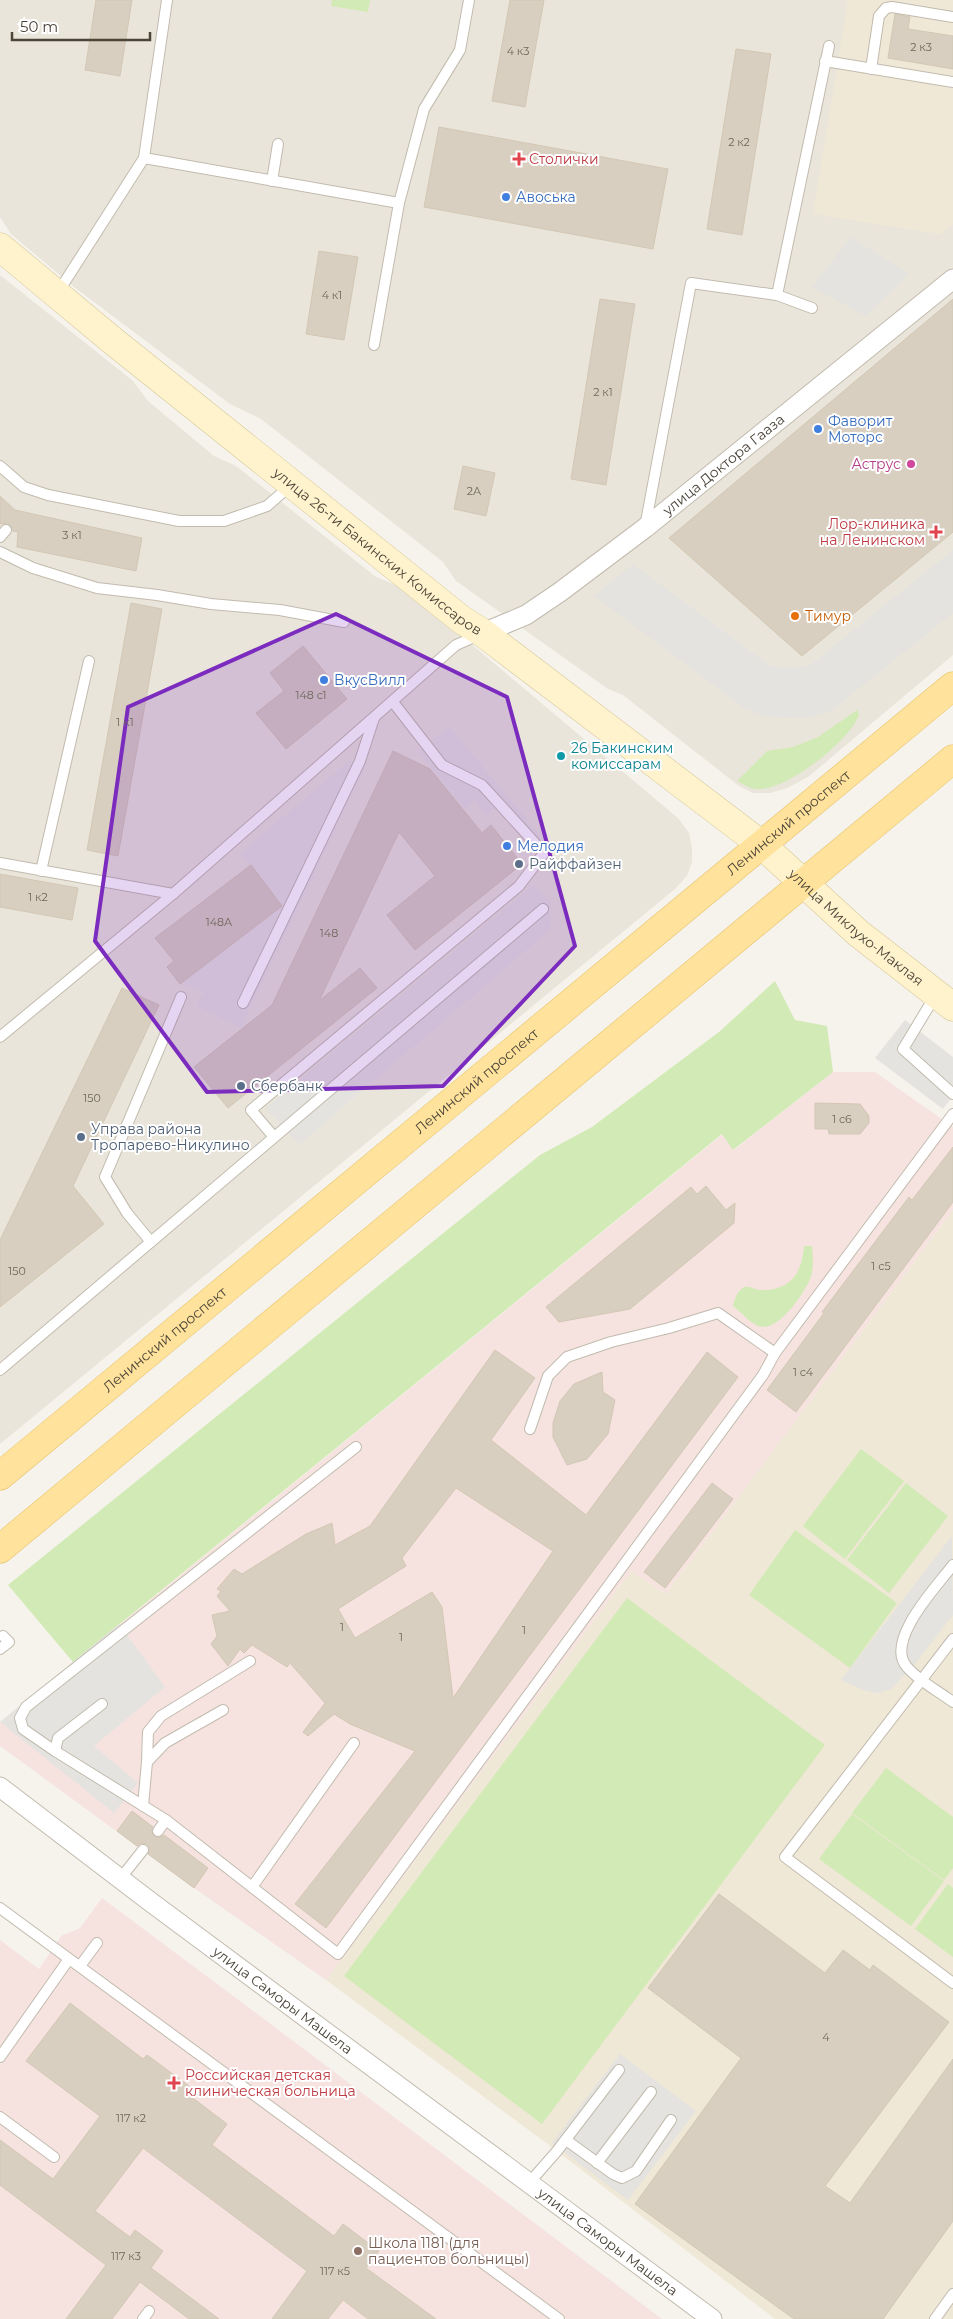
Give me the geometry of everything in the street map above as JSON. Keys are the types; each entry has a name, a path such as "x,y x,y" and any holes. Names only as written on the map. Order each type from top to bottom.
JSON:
{"main road":[{"name":"улица 26-ти Бакинских Комиссаров","path":"0,247 56,295 462,620 483,633 762,845"},
{"name":"Ленинский проспект","path":"0,1476 953,686"},
{"path":"0,1549 805,884 953,759"},
{"name":"улица Миклухо-Маклая","path":"762,845 858,933 945,1001"}],"street":[{"name":"улица Доктора Гааза","path":"483,633 526,615 644,528 953,279"},
{"name":"улица Саморы Машела","path":"1,1791 712,2319"}],"lane":[{"path":"56,295 131,175 144,158 167,0"},
{"path":"374,345 399,203 424,109 460,50 469,0"},
{"path":"871,69 879,16 886,8 892,7 953,17"},
{"path":"777,295 829,46"},
{"path":"825,61 953,82"},
{"path":"272,181 278,144"},
{"path":"144,158 399,203"},
{"path":"644,528 691,283 777,295 812,308"},
{"path":"0,466 24,487 48,495 179,521 224,520 267,506 292,484"},
{"path":"0,552 33,568 98,588 157,594 211,604 280,610 344,622"},
{"path":"0,1037 173,894 456,645 483,633"},
{"path":"42,871 89,661"},
{"path":"274,1137 251,1110 519,886 544,853 482,785 442,764 392,702"},
{"path":"243,1003 360,761 374,718"},
{"path":"0,863 173,894"},
{"path":"0,1370 543,909"},
{"path":"151,1242 127,1213 104,1177 181,997"},
{"path":"945,1001 903,1048 953,1094"},
{"path":"356,1447 26,1707 20,1718 23,1729 166,1820 338,1954 763,1375 775,1353 953,1114"},
{"path":"530,1429 548,1376 567,1357 611,1342 718,1313 775,1353"},
{"path":"953,1564 908,1626 902,1639 900,1653 906,1666 953,1702"},
{"path":"0,1649 9,1642 3,1636"},
{"path":"953,1639 785,1857 953,1983"},
{"path":"143,1806 148,1732 161,1716 250,1661"},
{"path":"56,1751 58,1738 102,1704"},
{"path":"147,1762 165,1743 223,1710"},
{"path":"252,1887 354,1743"},
{"path":"158,1831 166,1820"},
{"path":"120,1879 143,1850"},
{"path":"0,1908 559,2319"},
{"path":"80,1966 97,1943"},
{"path":"0,2057 69,1959"},
{"path":"529,2182 566,2140 619,2070"},
{"path":"597,2163 652,2092"},
{"path":"0,2117 54,2157"},
{"path":"566,2140 613,2174 622,2178 636,2171 671,2120"},
{"path":"935,2319 953,2294"}],"highlighted area":[{"path":"336,614 507,697 575,946 443,1086 207,1092 95,941 128,707"}],"shaded area":[{"path":"0,0 953,0 953,655 808,777 787,788 770,793 753,793 739,786 623,695 608,689 456,581 443,562 261,419 230,404 74,287 11,234 0,217"},
{"path":"848,0 953,0 953,224 940,234 813,214"},
{"path":"851,237 909,274 866,316 812,287"},
{"path":"0,275 133,381 148,401 214,456 236,466 376,577 403,588 679,819 689,833 692,862 687,876 675,889 0,1444"},
{"path":"953,550 953,613 832,710 809,718 761,715 744,708 594,596 633,564 769,665 783,668 809,666"},
{"path":"449,726 545,841 532,851 496,807 486,815 475,801 465,809 418,752"},
{"path":"349,761 367,763 241,1028 196,1005 204,992 180,984 282,906 240,853"},
{"path":"533,885 551,902 550,930 299,1145 266,1108"},
{"path":"905,1020 953,1057 953,1096 943,1109 875,1058"},
{"path":"833,1072 875,1072 953,1127 953,1210 666,1594 631,1571 326,1980 194,1888 0,1746 0,1722 723,1134 734,1150"},
{"path":"953,1210 953,2319 775,2319 557,2151 326,1980 631,1571 666,1594"},
{"path":"952,1536 953,1615 915,1664 891,1689 879,1693 866,1691 841,1680"},
{"path":"119,1624 165,1687 94,1746 138,1783 114,1813 0,1722"},
{"name":"Российская детская клиническая больница","path":"102,1898 662,2319 0,2319 0,1940 39,1969 61,1936 80,1928"},
{"path":"620,2054 696,2111 628,2200 552,2143"}],"green space":[{"path":"332,0 370,0 368,12 331,6"},
{"path":"857,710 859,715 843,738 830,751 798,774 782,783 767,788 755,789 737,781 767,751 793,747 818,737"},
{"path":"775,981 795,1020 827,1026 833,1072 733,1150 722,1134 73,1662 8,1585 540,1155 592,1127 719,1032"},
{"path":"804,1246 812,1246 813,1265 811,1277 797,1301 782,1318 766,1327 758,1326 733,1306 738,1292 745,1287 771,1290 787,1284 801,1264"},
{"path":"861,1449 904,1481 845,1559 803,1526"},
{"path":"906,1483 948,1516 889,1593 847,1560"},
{"path":"795,1530 897,1603 850,1668 749,1595"},
{"path":"627,1598 825,1745 542,2124 344,1976"},
{"path":"886,1768 953,1817 953,1868 944,1880 852,1813"},
{"path":"852,1814 944,1881 911,1926 819,1859"},
{"path":"948,1884 953,1888 953,1957 915,1929"}],"building":[{"path":"96,0 132,0 120,76 85,70"},
{"path":"510,0 544,0 525,107 492,101"},
{"path":"895,14 910,17 908,29 953,36 953,69 888,58"},
{"path":"736,49 771,54 742,235 707,229"},
{"path":"439,127 668,169 653,249 424,207"},
{"path":"319,251 358,257 344,340 306,334"},
{"path":"600,299 635,304 606,485 571,479"},
{"path":"953,299 953,532 802,656 669,538"},
{"path":"463,466 495,473 486,516 454,509"},
{"path":"0,496 15,510 142,538 136,571 17,547 18,532 13,531 8,523 0,524"},
{"path":"131,603 162,609 118,856 87,850"},
{"path":"303,646 347,699 286,749 256,713 284,691 270,673"},
{"path":"393,751 430,769 482,833 491,825 522,864 415,950 387,915 435,876 399,832 319,1001 360,968 377,988 228,1108 194,1067 272,1005"},
{"path":"251,865 282,906 180,984 167,967 174,961 155,938"},
{"path":"0,874 78,888 72,920 0,907"},
{"path":"122,988 159,1005 73,1186 104,1224 0,1307 0,1240"},
{"path":"815,1103 860,1104 869,1116 869,1123 860,1134 829,1134 828,1129 815,1129"},
{"path":"953,1147 953,1202 796,1412 767,1390 824,1313 822,1312 909,1197 912,1200"},
{"path":"706,1186 726,1210 735,1203 734,1223 630,1309 559,1322 546,1307 691,1187 697,1194"},
{"path":"495,1350 535,1378 491,1440 586,1515 707,1352 738,1377 326,1928 295,1904 415,1751 350,1724 334,1714 308,1736 303,1732 325,1703 290,1663 287,1667 252,1645 244,1653 240,1649 228,1666 211,1644 217,1636 212,1615 230,1611 217,1596 221,1591 217,1589 234,1569 242,1574 306,1534 332,1523 335,1545 370,1526","holes":["456,1488 553,1551 453,1698 442,1607 432,1592 355,1638 338,1609 406,1566 402,1558"]},
{"path":"602,1372 603,1392 615,1400 608,1434 587,1459 567,1465 553,1437 553,1423 560,1401 574,1384"},
{"path":"712,1483 733,1499 665,1588 644,1572"},
{"path":"132,1811 153,1827 151,1831 154,1836 158,1838 164,1835 208,1868 194,1888 148,1854 150,1848 147,1844 141,1843 137,1846 117,1831"},
{"path":"719,1894 825,1973 843,1950 870,1970 873,1965 949,2022 825,2186 850,2203 953,2059 953,2221 883,2319 794,2319 635,2204 741,2058 648,1988"},
{"path":"70,2003 143,2059 147,2055 189,2086 185,2092 227,2124 212,2145 334,2236 343,2224 379,2251 366,2268 436,2319 368,2319 343,2300 328,2319 272,2319 307,2271 143,2148 95,2211 130,2237 135,2230 163,2251 151,2268 219,2319 189,2319 140,2282 112,2319 66,2319 106,2265 0,2185 0,2140 53,2179 100,2116 26,2061"}],"place":[{"name":"Столички","path":"519,159"},
{"name":"Авоська","path":"506,197"},
{"name":"Фаворит Моторс","path":"818,429"},
{"name":"Аструс","path":"911,464"},
{"name":"Лор-клиника на Ленинском","path":"936,532"},
{"name":"Тимур","path":"795,616"},
{"name":"ВкусВилл","path":"324,680"},
{"name":"26 Бакинским комиссарам","path":"561,756"},
{"name":"Мелодия","path":"507,846"},
{"name":"Райффайзен","path":"519,864"},
{"name":"Сбербанк","path":"241,1086"},
{"name":"Управа района Тропарево-Никулино","path":"81,1137"},
{"name":"Российская детская клиническая больница","path":"174,2083"},
{"name":"Школа 1181 (для пациентов больницы)","path":"358,2251"}]}
